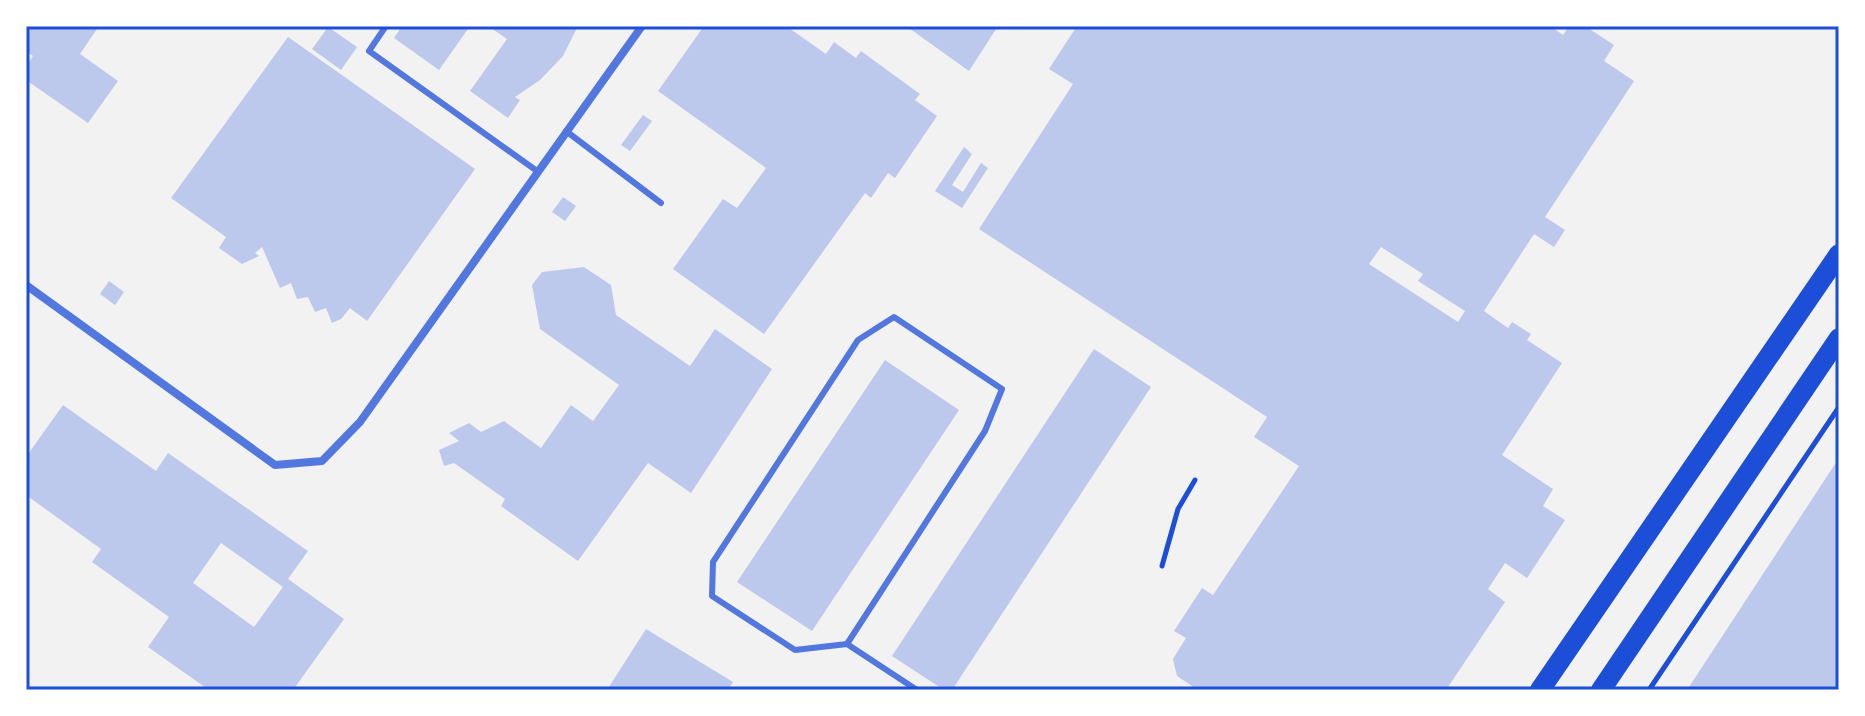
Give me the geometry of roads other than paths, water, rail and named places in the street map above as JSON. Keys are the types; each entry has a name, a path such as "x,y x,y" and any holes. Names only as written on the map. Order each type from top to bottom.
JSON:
{"main road":[{"path":"1540,690 1839,254"},
{"path":"1601,690 1839,338"}],"street":[{"path":"26,285 275,465 322,461 360,422 642,26"}],"lane":[{"path":"386,26 369,51 537,171"},
{"path":"566,131 661,203"},
{"path":"847,644 985,431 1002,389 894,317 858,340 713,562 712,596 795,650 847,644 917,690"}]}
